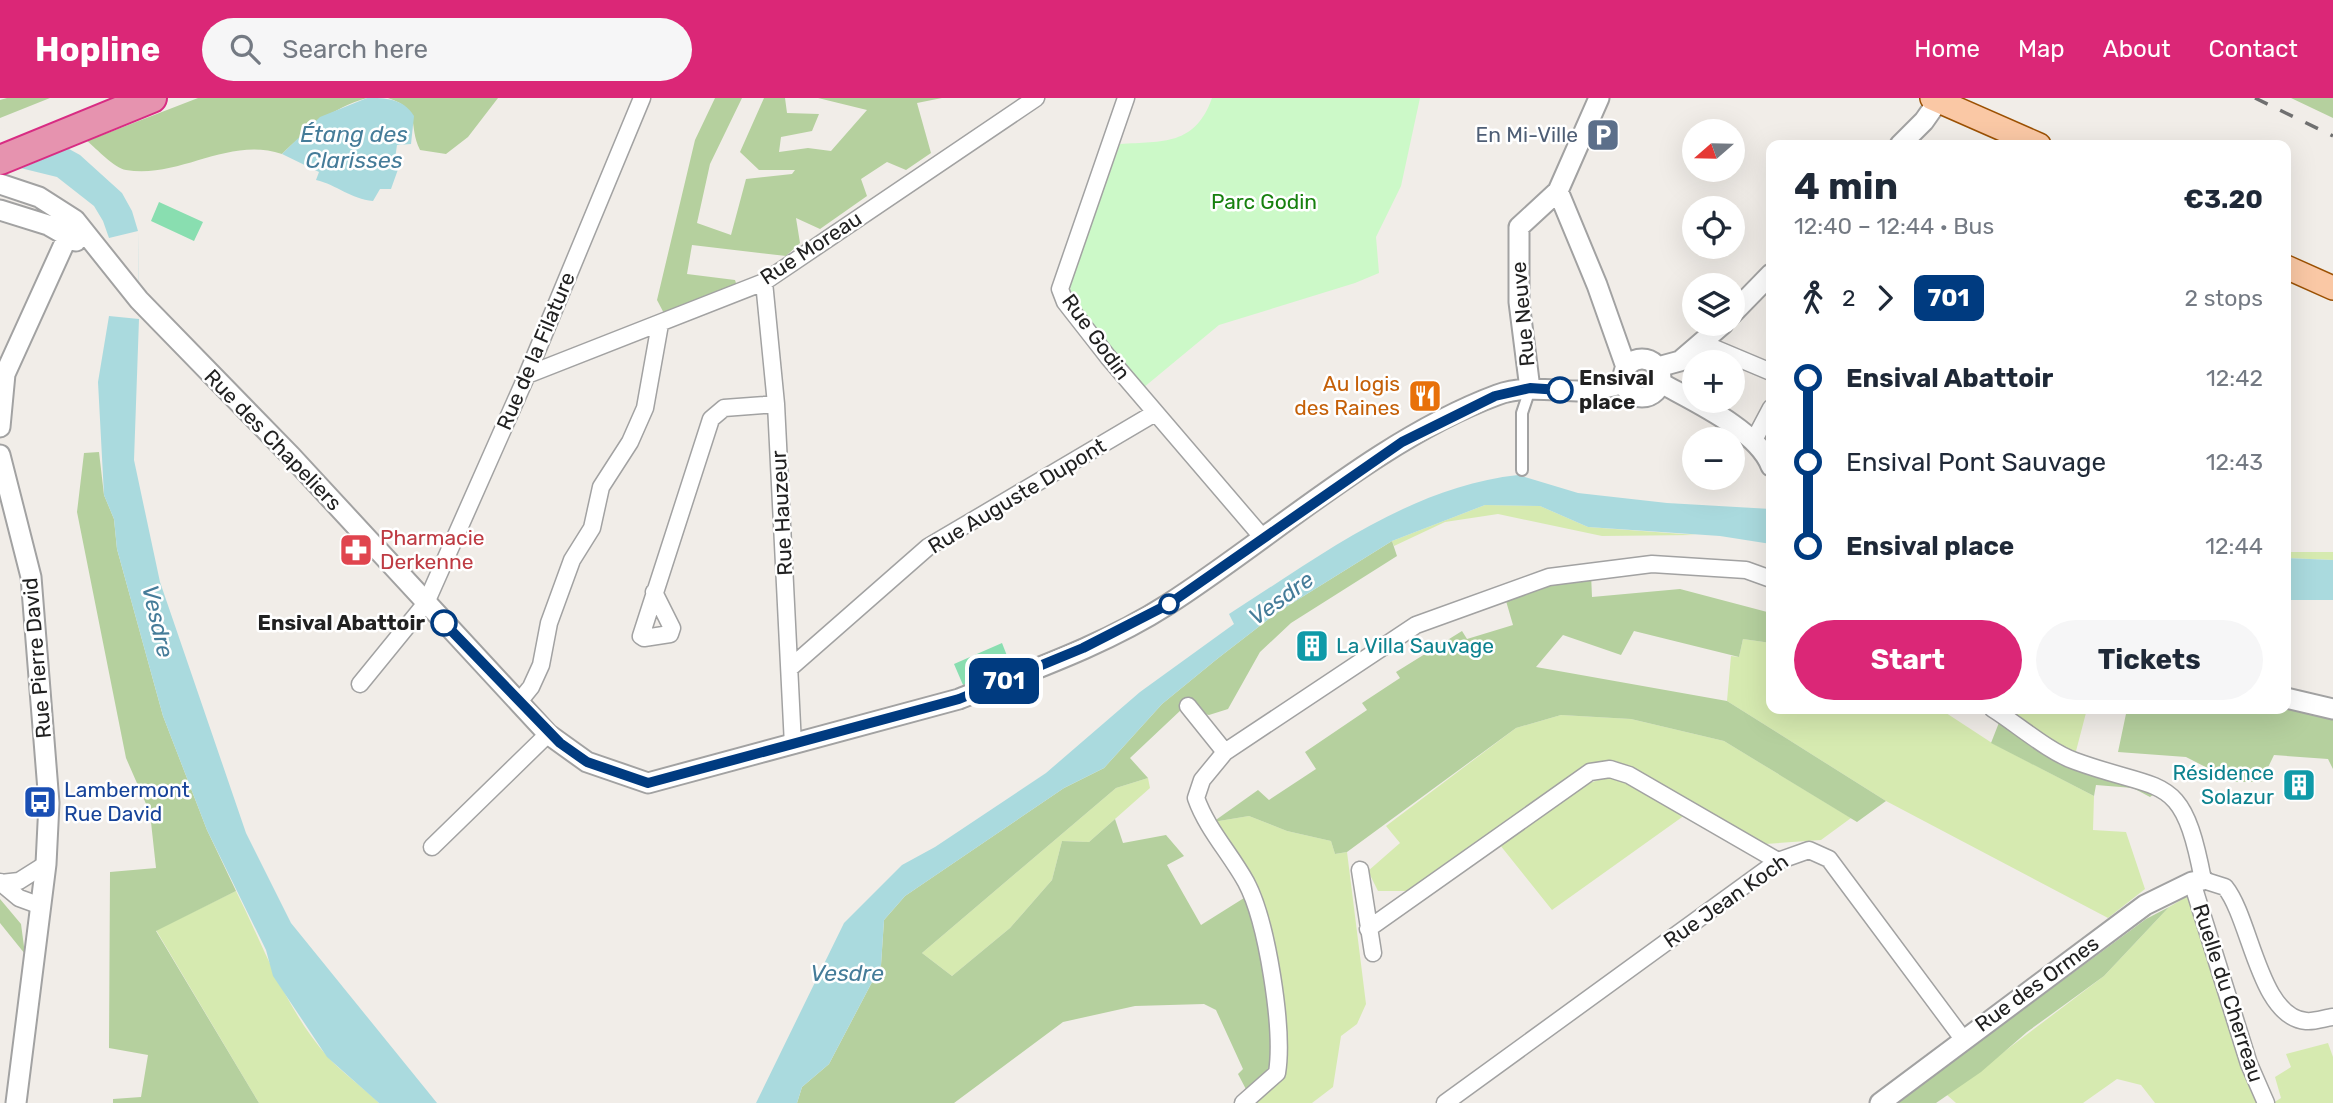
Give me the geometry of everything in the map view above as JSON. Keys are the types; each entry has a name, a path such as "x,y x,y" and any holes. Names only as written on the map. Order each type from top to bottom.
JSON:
{"highway":[{"path":"0,139 98,98"},
{"path":"0,160 146,100"}],"main road":[{"path":"1935,100 2027,140"},
{"path":"2291,273 2333,288"}],"street":[{"name":"Rue de la Filature","path":"360,684 425,603 527,374 642,98"},
{"name":"Rue Moreau","path":"527,374 764,282 1036,98"},
{"name":"Rue Godin","path":"1126,98 1060,289 1065,302 1155,413 1263,538"},
{"path":"1599,98 1558,191 1597,285 1631,394 1643,397 1654,393 1660,375 1710,336"},
{"path":"1905,140 1924,121 1935,100"},
{"path":"0,184 39,197 70,228"},
{"name":"Rue Neuve","path":"1530,388 1519,302 1518,240 1523,220 1558,191"},
{"path":"0,210 48,225 70,228"},
{"path":"0,427 5,374 70,228"},
{"name":"Rue des Chapeliers","path":"70,228 90,236 105,261 139,300 292,457 548,734 587,762 648,783 959,699 1141,620 1402,442 1495,396 1530,388 1586,391 1625,375"},
{"path":"1745,301 1766,279"},
{"name":"Rue Hauzeur","path":"764,282 776,404 793,746"},
{"path":"518,703 531,687 541,665 549,623 572,560 592,528 601,487 630,442 645,408 660,324"},
{"path":"1702,343 1766,370"},
{"path":"1625,375 1638,358 1646,358 1660,375 1733,425 1766,458"},
{"path":"1521,470 1522,413 1530,388"},
{"path":"654,592 711,419 724,408 776,404"},
{"name":"Rue Auguste Dupont","path":"790,668 928,547 1155,413"},
{"path":"1753,442 1766,417"},
{"name":"Rue Pierre David","path":"0,455 31,577 48,803 46,864 16,1103"},
{"path":"1243,1103 1277,1073 1281,1049 1274,996 1255,906 1247,885 1210,828 1196,798 1202,780 1225,752 1416,625 1549,577 1652,564 1746,570 1766,577"},
{"path":"2291,699 2333,709"},
{"path":"1188,706 1225,752"},
{"name":"Ruelle du Cherreau","path":"2001,714 2073,761 2137,778 2164,789 2183,808 2195,838 2197,881 2249,1064 2266,1103"},
{"path":"432,847 548,734"},
{"path":"1368,929 1590,772 1610,769 1629,775 1778,861"},
{"name":"Rue Jean Koch","path":"1445,1103 1778,861 1809,850 1829,859 1964,1039"},
{"path":"1,882 19,881 46,864"},
{"path":"1360,870 1373,953"},
{"path":"2197,881 2225,887 2232,896 2265,983 2284,1012 2308,1022 2333,1017"},
{"name":"Rue des Ormes","path":"1880,1103 2145,905 2197,881"},
{"path":"1,882 19,898 41,906"}],"green space":[{"path":"50,98 0,118 0,100"},
{"path":"198,98 367,98 331,114 282,154 242,150 166,169 126,170 111,162 87,141"},
{"path":"388,98 498,98 468,137 446,154 420,150 410,113"},
{"path":"715,98 742,98 710,164 697,223 731,235 746,179 792,174 795,170 759,170 740,152 764,98 785,98 787,113 819,114 812,131 781,137 779,152 808,148 831,151 867,110 818,98 942,98 917,103 931,153 906,170 887,162 861,179 867,196 820,229 796,218 800,243 786,256 692,245 687,274 735,280 739,292 668,321 657,300 695,140"},
{"name":"Parc Godin","path":"1212,98 1420,98 1401,186 1376,237 1379,273 1219,325 1143,388 1071,301 1070,283 1120,144 1164,141 1187,133 1205,114"},
{"path":"2291,98 2333,98 2333,118"},
{"path":"159,202 203,222 194,241 151,221"},
{"path":"99,452 104,495 114,519 117,549 163,716 207,830 236,891 156,931 259,1103 113,1103 113,1099 141,1097 148,1055 109,1048 110,872 156,868 150,813 126,758 77,512 84,453"},
{"path":"1485,505 1540,506 1588,527 1696,535 1602,536 1498,514 1445,522 1394,546 1392,541"},
{"path":"1392,541 1397,556 1291,623 1260,652 1228,709 1209,715 1182,709 1130,758 1148,778 1116,788 922,953 952,976 1010,928 1052,880 1062,841 1089,842 1115,819 1123,843 1166,835 1184,856 1167,865 1201,925 1244,898 1255,908 1275,1016 1275,1071 1249,1095 1238,1074 1243,1069 1216,1010 1204,1004 1135,1006 1063,1022 954,1103 797,1103 802,1087 829,1064 881,965 884,920 905,896 1064,788 1104,768 1162,704 1217,659 1278,612"},
{"path":"2291,552 2333,552 2333,560 2291,558"},
{"path":"1591,574 1592,597 1680,589 1766,612 1766,642 1743,639 1739,657 1634,631 1621,655 1563,635 1536,667 1727,701 1886,801 1857,822 1724,741 1631,719 1561,715 1516,728 1347,852 1335,854 1331,841 1287,831 1249,816 1213,822 1258,790 1269,800 1316,769 1305,752 1367,710 1362,703 1400,678 1396,672 1462,631 1467,639 1513,625 1504,594"},
{"path":"1743,639 1766,642 1766,714 1948,714 1992,743 2094,796 2093,830 2126,832 2145,889 2108,918 1886,801 1727,701 1731,656 1739,657"},
{"path":"1002,643 1011,666 963,685 954,664"},
{"path":"2291,708 2333,718 2333,769 2328,759 2274,755 2261,782 2235,782 2186,757 2118,752 2126,714 2291,714"},
{"path":"2012,714 2086,714 2075,755"},
{"path":"1561,715 1631,719 1724,741 1851,818 1821,840 1765,844 1616,761 1585,768 1408,891 1378,891 1368,871 1400,843 1386,826 1516,728"},
{"path":"2000,720 2157,792 2150,797 2133,788 2096,785 2094,796 1991,743"},
{"path":"1607,777 1626,780 1685,815 1552,910 1500,845 1584,785"},
{"path":"1148,778 1150,788 1089,842 1062,841 1052,880 1010,928 952,976 922,953 1116,788"},
{"path":"1249,816 1287,831 1331,841 1335,854 1347,852 1366,1004 1357,1024 1341,1036 1333,1087 1312,1103 1246,1103 1260,903 1213,822"},
{"path":"236,891 299,1018 332,1062 379,1103 259,1103 156,930"},
{"path":"2193,893 2261,1103 2155,1103 2141,1085 2117,1079 2083,1103 1956,1103 1947,1095 2104,976 2169,907"},
{"path":"0,899 21,924 25,954 0,923"},
{"path":"2169,907 2104,976 2027,1032 1981,1072 1936,1103 1896,1103 2146,919"},
{"path":"2328,1043 2333,1057 2333,1103 2273,1103 2281,1098 2275,1077 2291,1067 2286,1054"}],"water":[{"name":"Étang des Clarisses","path":"367,98 399,102 414,116 411,144 397,145 395,159 401,161 391,189 380,189 373,201 358,198 316,180 319,172 282,154 320,117"},
{"name":"Vesdre","path":"0,132 49,138 80,155 122,193 132,211 138,231 139,319 134,460 160,582 246,833 291,923 437,1103 379,1103 327,1057 273,976 266,950 207,830 163,716 117,549 114,519 104,495 98,382 109,316 109,238 94,206 57,177 0,163"},
{"name":"Vesdre","path":"1518,475 1578,493 1667,503 1766,509 1766,543 1720,536 1588,527 1540,506 1485,505 1392,541 1278,612 1217,659 1162,704 1104,768 1064,788 905,896 884,920 881,965 829,1064 802,1087 797,1103 756,1103 844,923 902,865 935,847 1046,773 1140,692 1234,624 1229,614 1366,528 1402,509 1478,482"},
{"path":"2291,558 2333,560 2333,600 2291,600"}],"pier":[{"path":"0,128 50,135 72,147 17,170 0,167"},
{"path":"138,231 139,319 109,316 109,238"}],"railway":[{"path":"2255,98 2333,136"}],"bus line":[{"name":"701","path":"444,623 548,734 587,762 628,779 648,783 959,699 1083,648 1169,604 1402,442 1510,391 1530,388 1560,390"}],"place":[{"name":"En Mi-Ville","path":"1603,135"},
{"name":"Ensival place","path":"1560,390"},
{"name":"Au logis des Raines","path":"1425,396"},
{"name":"Pharmacie Derkenne","path":"356,550"},
{"name":"Ensival Abattoir","path":"444,623"},
{"name":"La Villa Sauvage","path":"1312,646"},
{"name":"Résidence Solazur","path":"2299,785"},
{"name":"Lambermont Rue David","path":"40,802"}]}
